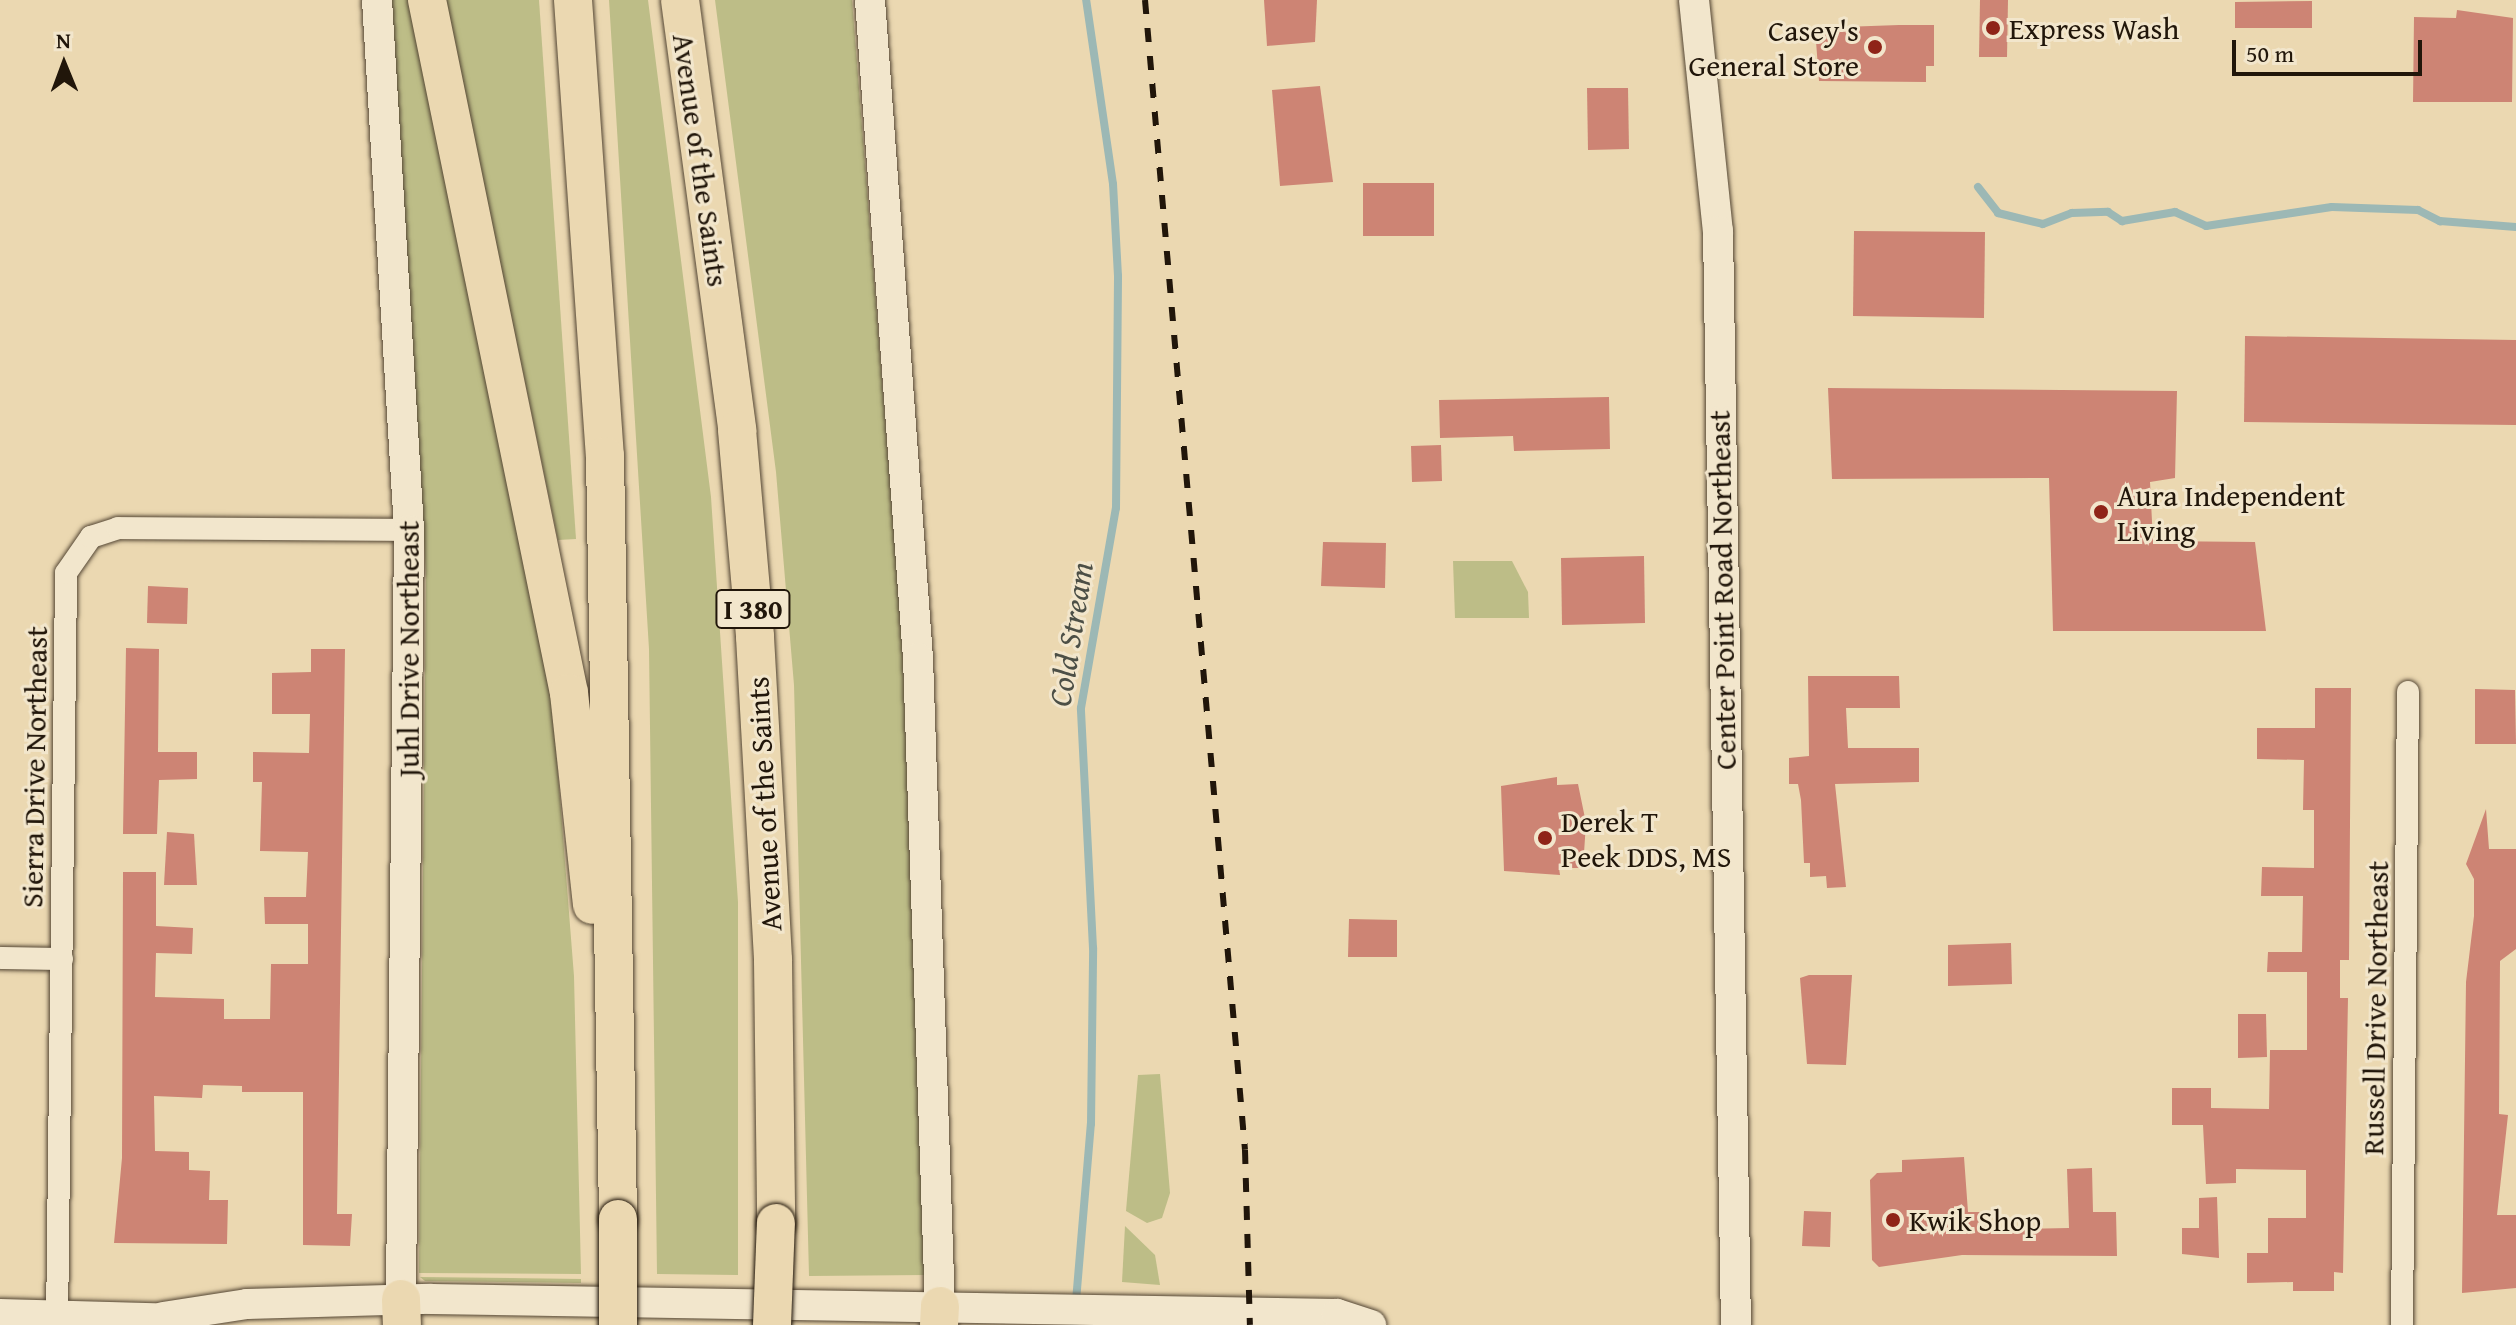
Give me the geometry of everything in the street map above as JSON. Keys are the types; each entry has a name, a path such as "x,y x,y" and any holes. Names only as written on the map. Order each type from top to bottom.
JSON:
{"highway":[{"path":"427,0 569,693 614,1109"},
{"path":"573,0 605,456 618,1325"},
{"name":"Avenue of the Saints","path":"680,0 737,430 755,637 773,960 776,1223 772,1325"}],"street":[{"name":"Juhl Drive Northeast","path":"377,0 409,530 402,1312"},
{"path":"870,0 917,642 940,1316"},
{"name":"Center Point Road Northeast","path":"1694,0 1718,231 1736,1325"},
{"name":"Sierra Drive Northeast","path":"57,1320 66,573 91,537 118,528 409,530"},
{"name":"Russell Drive Northeast","path":"2402,1325 2408,692"},
{"path":"0,958 62,959"},
{"path":"0,1314 57,1320 163,1317 247,1304 402,1312 940,1316 1047,1309 1337,1314 1371,1325"},
{"path":"163,1317 223,1325"}],"green space":[{"path":"389,0 412,0 553,710 574,976 581,1274 419,1273 426,572"},
{"path":"445,0 539,0 576,539 558,540"},
{"path":"609,0 648,0 711,497 738,902 738,1275 657,1274 649,649"},
{"path":"715,0 852,0 902,633 925,1275 809,1276 794,685 776,472"},
{"path":"1453,561 1512,561 1528,592 1529,618 1455,618"},
{"path":"1160,1074 1170,1193 1162,1218 1147,1223 1126,1211 1129,1176 1138,1075"},
{"path":"1125,1226 1155,1255 1160,1285 1122,1282"},
{"path":"420,1277 581,1279 581,1283 425,1281"}],"building":[{"path":"1264,0 1317,0 1315,42 1267,46"},
{"name":"Express Wash","path":"1980,0 2008,0 2007,57 1979,57"},
{"path":"2312,1 2312,28 2235,28 2235,2"},
{"path":"2457,10 2513,18 2512,102 2413,102 2414,17 2456,18"},
{"name":"Casey's General Store","path":"1934,25 1934,66 1926,66 1926,82 1819,81 1815,28"},
{"path":"1320,86 1333,182 1280,186 1272,90"},
{"path":"1587,88 1628,88 1629,149 1588,150"},
{"path":"1363,183 1434,183 1434,236 1363,236"},
{"path":"1854,231 1985,232 1984,318 1853,316"},
{"path":"2245,336 2516,340 2516,425 2244,422"},
{"name":"Aura Independent Living","path":"1828,388 2177,391 2175,478 2150,482 2153,541 2255,542 2266,631 2053,631 2049,478 1832,479"},
{"path":"1609,397 1610,449 1514,451 1513,436 1440,438 1439,400"},
{"path":"1441,445 1442,481 1412,482 1411,446"},
{"path":"1323,542 1386,543 1385,588 1321,586"},
{"path":"1644,556 1645,623 1562,625 1561,558"},
{"path":"148,586 188,588 187,624 147,623"},
{"path":"126,648 159,649 158,752 197,752 197,779 159,780 157,834 123,834"},
{"path":"311,649 345,649 337,1214 352,1214 350,1246 303,1245 303,1092 242,1092 242,1086 203,1085 202,1098 154,1096 155,1151 189,1152 189,1170 210,1171 209,1200 228,1200 227,1244 114,1243 122,1158 123,872 156,872 156,926 193,928 192,954 156,953 155,997 224,999 224,1019 270,1019 271,964 308,964 308,924 265,924 264,897 306,897 308,852 260,851 262,782 253,782 253,752 309,753 310,714 272,714 272,673 311,672"},
{"path":"1808,676 1899,676 1900,708 1846,708 1848,748 1919,748 1919,782 1835,784 1846,887 1827,888 1826,876 1810,877 1810,863 1804,863 1798,784 1789,784 1789,758 1809,756"},
{"path":"2315,688 2351,688 2349,960 2340,960 2340,998 2348,998 2343,1273 2334,1272 2334,1291 2293,1291 2293,1282 2247,1283 2247,1253 2268,1253 2268,1218 2306,1218 2306,1170 2236,1169 2236,1183 2206,1184 2203,1125 2172,1125 2172,1088 2211,1088 2211,1108 2269,1109 2270,1050 2307,1050 2307,972 2267,972 2268,952 2302,952 2303,896 2261,896 2262,867 2314,868 2314,810 2303,810 2304,760 2257,759 2257,728 2315,728"},
{"path":"2475,689 2515,690 2516,744 2475,744"},
{"name":"Derek T Peek DDS, MS","path":"1557,777 1557,785 1578,784 1586,823 1583,868 1559,868 1560,875 1504,871 1501,786"},
{"path":"2486,809 2489,849 2516,849 2516,949 2500,961 2499,1114 2508,1115 2497,1215 2516,1215 2516,1288 2462,1293 2466,982 2474,916 2474,879 2466,864"},
{"path":"167,832 194,834 197,885 164,885"},
{"path":"1349,919 1397,920 1397,957 1348,957"},
{"path":"2011,943 2012,984 1948,986 1948,945"},
{"path":"1809,975 1852,975 1846,1065 1807,1064 1800,978"},
{"path":"2238,1014 2266,1014 2267,1057 2238,1058"},
{"path":"1964,1157 1968,1212 1980,1212 1980,1230 2069,1228 2067,1169 2092,1168 2093,1212 2116,1212 2117,1256 1962,1255 1879,1267 1872,1260 1870,1180 1877,1173 1902,1172 1902,1160"},
{"path":"2217,1197 2219,1258 2182,1254 2182,1228 2199,1228 2199,1198"},
{"path":"1804,1211 1831,1212 1830,1247 1802,1246"}],"waterway":[{"name":"Cold Stream","path":"1074,1325 1091,1124 1093,948 1081,708 1116,508 1118,276 1113,184 1086,0"},
{"path":"1978,187 1998,213 2043,224 2072,213 2108,212 2122,221 2175,212 2206,226 2332,207 2418,210 2440,221 2516,227"}],"railway":[{"path":"1145,0 1245,1150 1250,1325"}],"place":[{"name":"Express Wash","path":"1993,28"},
{"name":"Casey's General Store","path":"1875,47"},
{"name":"Aura Independent Living","path":"2101,512"},
{"name":"Derek T Peek DDS, MS","path":"1545,838"},
{"name":"Kwik Shop","path":"1893,1220"}]}
